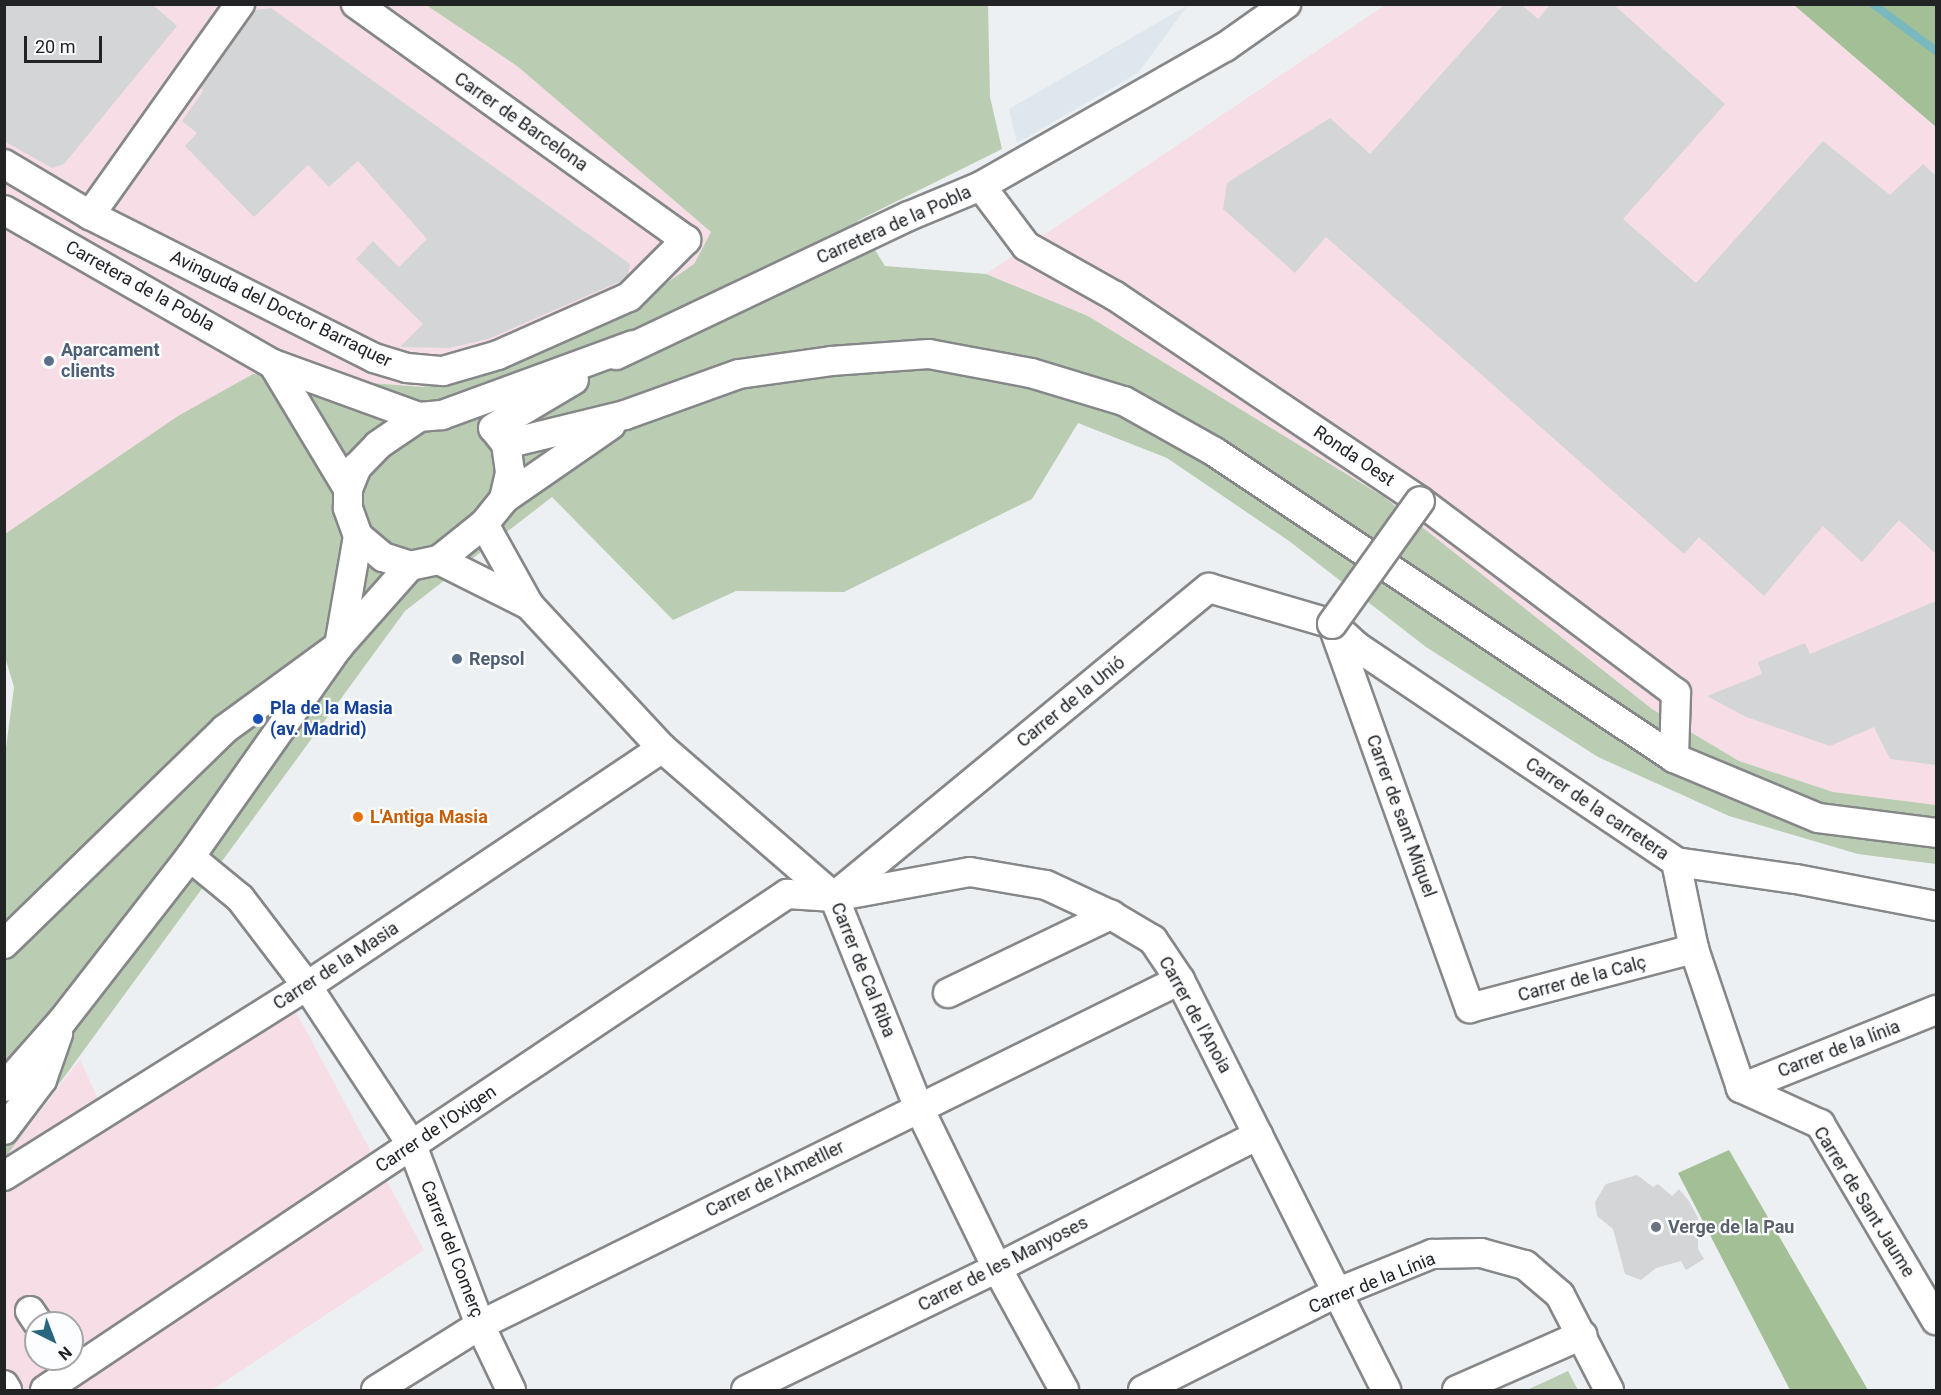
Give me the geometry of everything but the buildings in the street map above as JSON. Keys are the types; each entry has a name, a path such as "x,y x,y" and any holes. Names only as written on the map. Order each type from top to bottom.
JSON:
{"street":[{"path":"90,215 240,4"},
{"name":"Carrer de Barcelona","path":"356,4 686,240"},
{"name":"Carretera de la Pobla","path":"499,436 633,345 909,216 981,186 1225,47 1286,4"},
{"name":"Avinguda del Doctor Barraquer","path":"4,164 90,215 374,358 407,368 443,370 498,356 629,297 686,240"},
{"name":"Ronda Oest","path":"981,186 1026,246 1116,296 1420,501 1676,693 1674,758"},
{"name":"Carretera de la Pobla","path":"4,210 227,334 273,364 430,416"},
{"path":"227,334 253,297"},
{"path":"4,944 225,729 339,646 358,536 348,508 348,489 357,467 378,445 430,416 633,345"},
{"path":"499,436 625,415 739,374 831,361 929,354 1032,373 1124,401 1215,452 1674,758 1818,818 1936,833"},
{"name":"Carretera de la Pobla","path":"273,364 348,489"},
{"path":"358,536 383,556 410,566 439,560 484,524 504,499 625,415"},
{"path":"430,416 471,418 499,436 510,472 504,499"},
{"path":"1332,624 1420,501"},
{"name":"Carrer de Cal Riba","path":"484,524 529,605 662,748 834,897 919,1108 998,1268 1064,1390"},
{"name":"Carrer de Cal Riba","path":"439,560 529,605"},
{"path":"4,1087 63,1020 190,857 339,646 410,566"},
{"name":"Carrer de la Unió","path":"834,897 1209,588 1332,624 1359,648"},
{"name":"Carrer de sant Miquel","path":"1332,624 1470,1008"},
{"name":"Carrer de la carretera","path":"1359,648 1676,862 1796,879 1936,906"},
{"name":"Carrer de la Masia","path":"4,1176 307,986 662,748"},
{"name":"Carrer del Comerç","path":"190,857 240,898 307,986 412,1145 480,1324 511,1390"},
{"path":"1676,862 1694,949 1741,1088"},
{"name":"Carrer de l'Anoia","path":"834,897 970,872 1046,885 1112,915 1153,940 1180,980 1386,1390"},
{"name":"Carrer de l'Oxigen","path":"45,1390 787,894 834,897"},
{"path":"948,993 1112,915"},
{"name":"Carrer de la Calç","path":"1470,1008 1694,949"},
{"name":"Carrer de l'Ametller","path":"376,1390 480,1324 1180,980"},
{"name":"Carrer de la línia","path":"1741,1088 1934,1019"},
{"path":"4,1130 42,1080 63,1020"},
{"name":"Carrer de Sant Jaume","path":"1741,1088 1820,1124 1936,1320"},
{"name":"Carrer de les Manyoses","path":"746,1390 998,1268 1257,1135"},
{"name":"Carrer de la Línia","path":"1143,1390 1336,1293 1432,1254 1481,1253 1525,1265 1560,1295 1609,1390"},
{"path":"1457,1390 1582,1335"},
{"path":"4,1385 7,1390"}],"shaded area":[{"path":"5,5 426,5 517,66 711,232 694,264 630,308 423,387 253,374 5,534"},
{"path":"1188,5 1138,73 1017,143 1009,109"},
{"path":"1385,5 1794,5 1936,127 1936,805 1833,792 1739,761 1652,709 1384,497 1088,316 986,274"},
{"path":"295,1010 424,1250 212,1390 5,1390 4,1158 80,1059 109,1123"}],"green space":[{"path":"426,5 988,5 990,97 1002,149 857,221 885,266 986,274 1088,316 1384,497 1652,709 1739,761 1833,792 1936,805 1936,864 1858,854 1729,816 1598,757 1426,647 1289,541 1167,458 1078,423 1032,499 844,592 736,591 673,620 552,497 405,611 5,1158 4,763 14,687 5,657 5,534 178,416 253,374 423,387 630,308 694,264 711,232 517,66"},
{"path":"1794,5 1936,5 1936,127"},
{"path":"1729,1150 1868,1390 1790,1390 1678,1173"},
{"path":"1568,1371 1578,1390 1527,1390"}],"waterway":[{"path":"1873,4 1936,51"}],"place":[{"name":"Aparcament clients","path":"49,361"},
{"name":"Repsol","path":"457,659"},
{"name":"Pla de la Masia (av. Madrid)","path":"258,719"},
{"name":"L'Antiga Masia","path":"358,817"},
{"name":"Verge de la Pau","path":"1656,1227"}]}
